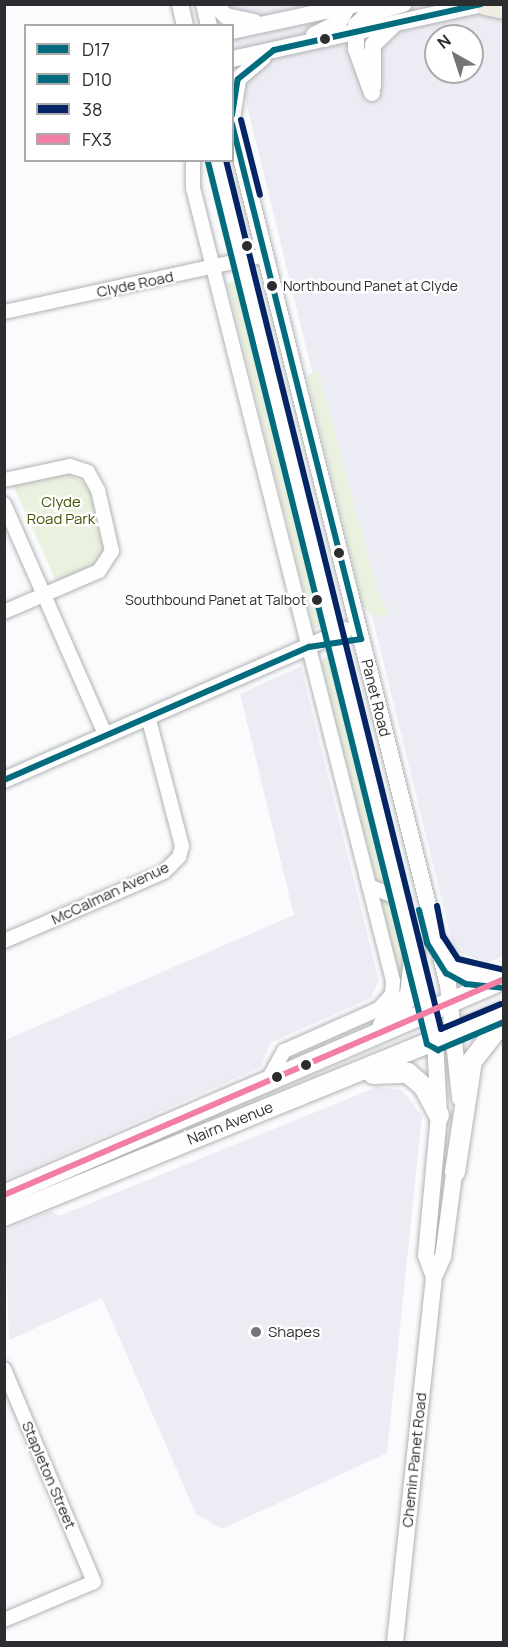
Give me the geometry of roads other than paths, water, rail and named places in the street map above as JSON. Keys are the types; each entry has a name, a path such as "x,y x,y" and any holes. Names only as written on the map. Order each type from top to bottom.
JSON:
{"main road":[{"path":"484,4 504,8"},
{"path":"435,939 452,966 468,975 503,979"},
{"path":"369,1037 410,995 415,949"},
{"name":"Nairn Avenue","path":"4,1195 503,979"},
{"name":"Nairn Avenue","path":"4,1216 504,1012"},
{"path":"455,1172 472,1060 504,1020"},
{"path":"332,1081 398,1070 424,1087 439,1115"},
{"path":"267,1082 275,1104"},
{"path":"56,1173 63,1191"}],"street":[{"path":"180,4 185,24"},
{"path":"204,4 208,24"},
{"path":"214,4 240,22 270,22"},
{"path":"306,15 327,4"},
{"path":"353,33 368,14 404,4"},
{"path":"234,59 484,4"},
{"path":"234,31 351,5"},
{"path":"234,106 238,79 280,48 329,29 351,5"},
{"path":"353,33 372,93 373,45 397,24"},
{"name":"Panet Road","path":"234,128 451,1002 456,1031"},
{"path":"193,162 193,188 312,646 393,981 387,1002 284,1052 267,1082"},
{"name":"Panet Road","path":"218,162 339,638 415,949 435,1041"},
{"name":"Clyde Road","path":"4,312 266,255"},
{"path":"4,480 70,466 88,472 98,490 112,543 109,558 99,571 4,612"},
{"path":"4,504 106,736"},
{"path":"4,780 312,646 360,633"},
{"name":"McCalman Avenue","path":"4,941 164,872 179,857 182,846 148,716"},
{"path":"369,886 403,900"},
{"path":"358,1018 369,1037"},
{"name":"Chemin Panet Road","path":"395,1642 434,1277 449,1218 455,1172 461,1089 456,1031"},
{"name":"Chemin Panet Road","path":"434,1277 426,1255 439,1115 435,1041"},
{"path":"430,1216 449,1218"},
{"name":"Stapleton Street","path":"4,1369 94,1582 4,1620"}],"place":[{"name":"Northbound Panet at Clyde","path":"272,286"},
{"name":"Southbound Panet at Talbot","path":"317,600"},
{"name":"Shapes","path":"256,1332"}],"park label":[{"name":"Clyde Road Park","path":"61,510"}]}
